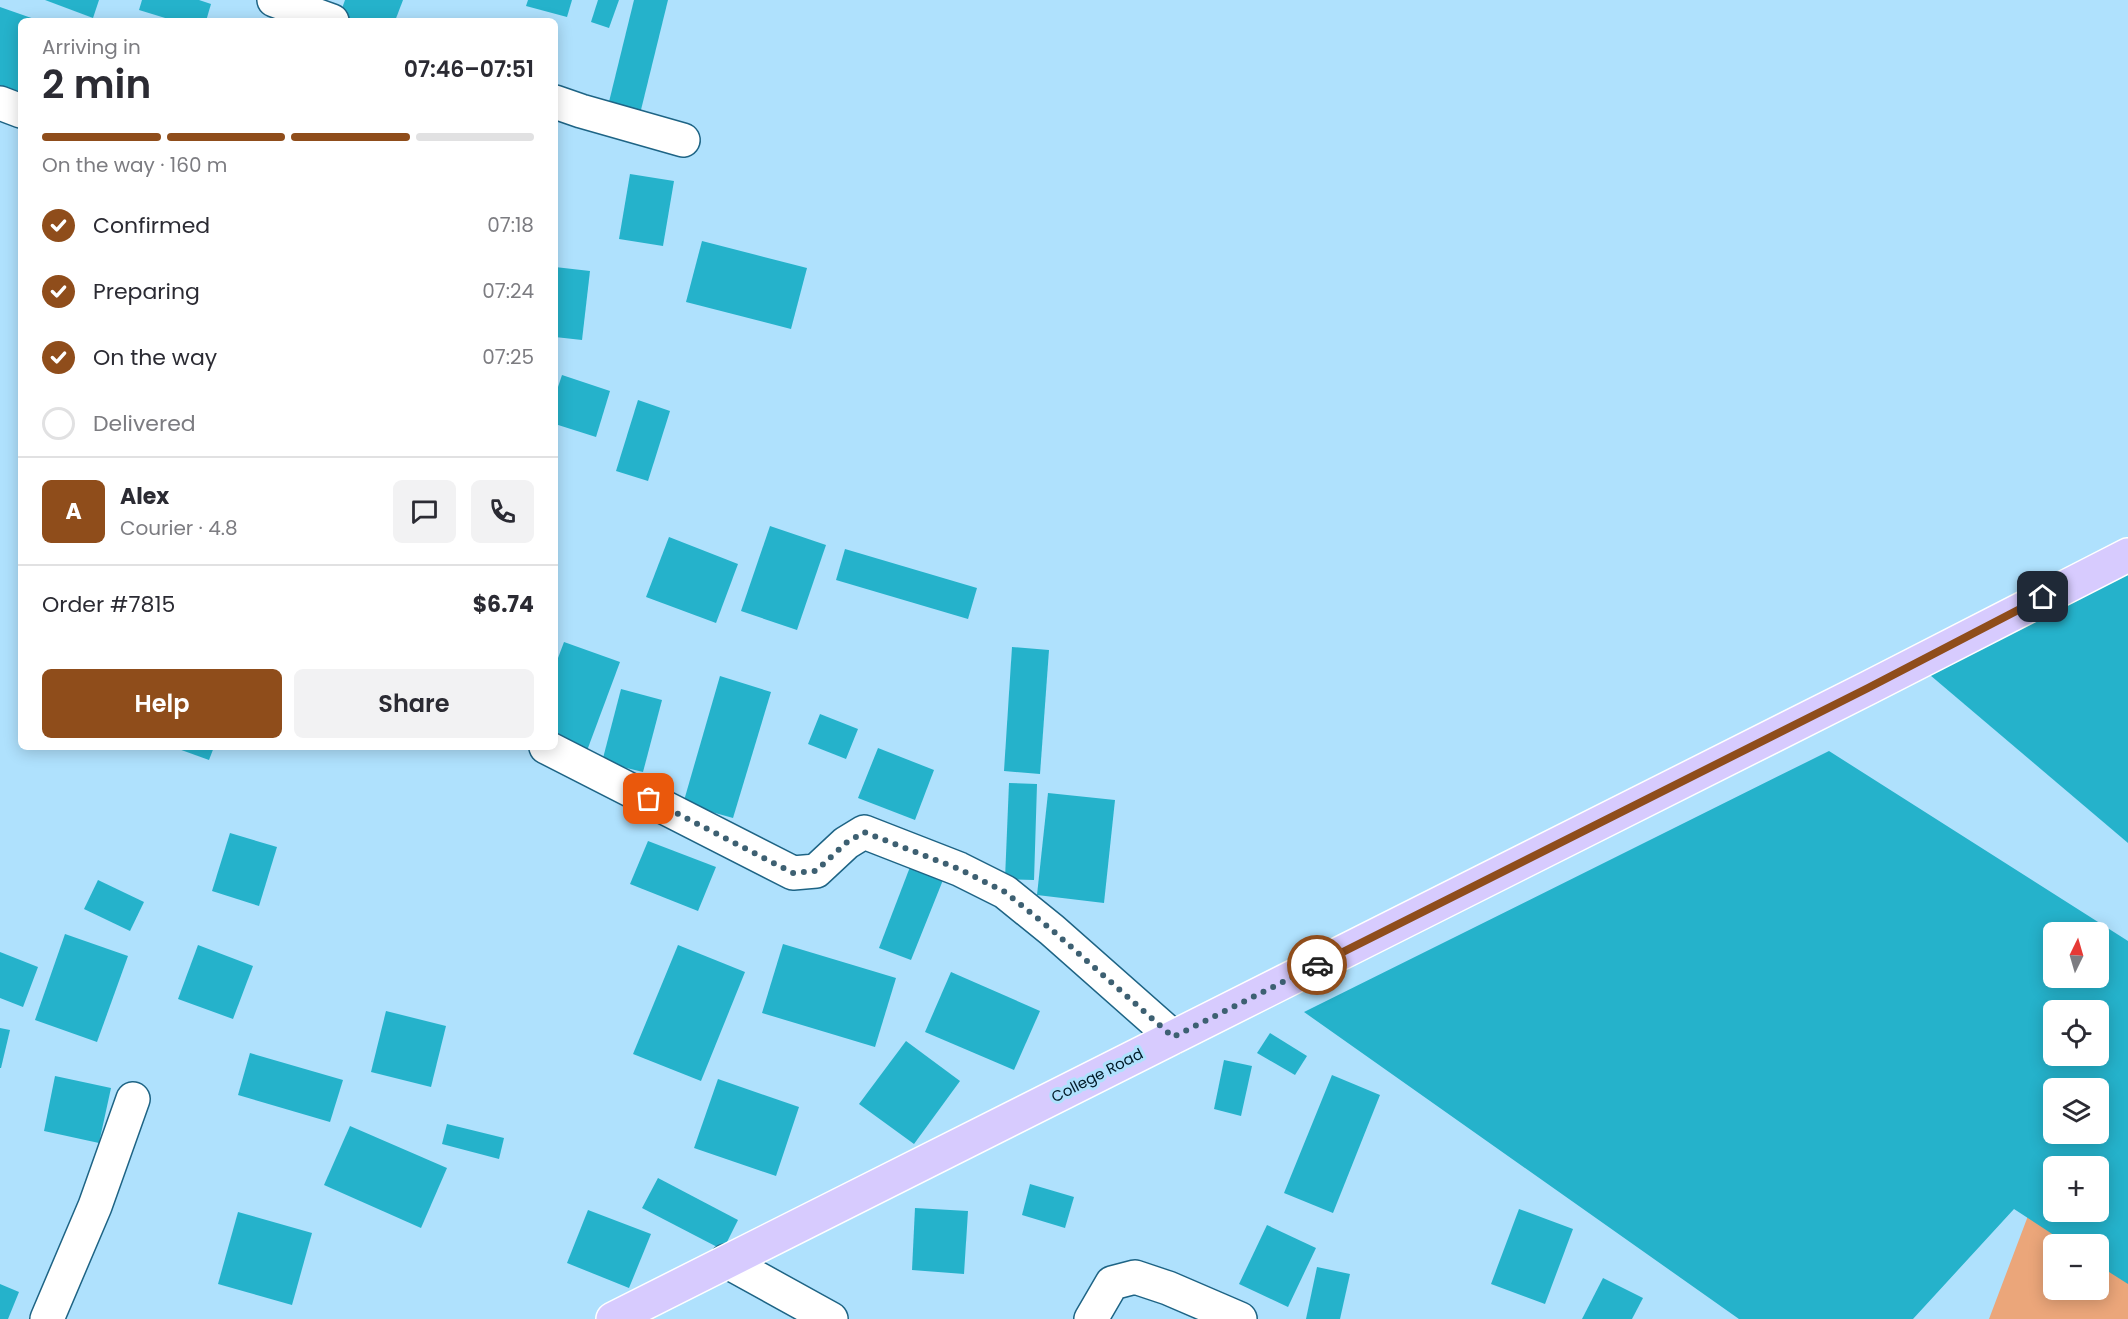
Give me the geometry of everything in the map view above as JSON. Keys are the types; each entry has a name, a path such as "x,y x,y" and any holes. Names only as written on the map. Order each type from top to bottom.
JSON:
{"main road":[{"name":"College Road","path":"613,1319 2128,555"}],"street":[{"path":"274,0 324,18"},
{"path":"0,103 18,110"},
{"path":"558,103 684,140"},
{"path":"552,750 793,873 816,871 846,843 864,832 959,869 1005,892 1052,930 1173,1037"},
{"path":"47,1319 95,1206 133,1099"},
{"path":"726,1262 831,1319"},
{"path":"1091,1319 1112,1283 1135,1277 1168,1288 1240,1319"}],"shaded area":[{"path":"2128,951 2128,1319 1989,1319 2043,1176 2043,1222 2109,1222 2109,1156 2051,1156 2055,1144 2109,1144 2109,1078 2098,1078 2098,1066 2109,1066 2109,1018"}],"building":[{"path":"45,0 99,0 93,18"},
{"path":"142,0 199,0 211,4 207,18 165,18 139,10"},
{"path":"345,0 403,0 396,18 339,17"},
{"path":"528,0 572,0 567,17 526,6"},
{"path":"598,0 619,0 609,28 591,22"},
{"path":"634,0 668,0 639,118 607,110"},
{"path":"0,7 31,18 18,18 18,91 0,85"},
{"path":"630,174 674,181 663,246 619,239"},
{"path":"702,241 807,268 791,329 686,302"},
{"path":"558,267 590,271 582,340 558,337"},
{"path":"562,375 610,391 596,437 558,425 558,387"},
{"path":"638,400 670,411 648,481 616,471"},
{"path":"770,526 826,545 797,630 741,611"},
{"path":"669,537 738,564 716,623 646,597"},
{"path":"845,549 977,588 968,619 836,580"},
{"path":"2128,558 2128,843 1917,664"},
{"path":"564,642 620,662 585,756 558,746 558,658"},
{"path":"1012,647 1049,650 1040,774 1004,771"},
{"path":"720,676 771,692 733,818 683,804"},
{"path":"621,689 662,700 643,772 602,762"},
{"path":"820,714 858,729 846,759 808,744"},
{"path":"878,748 934,770 915,820 858,798"},
{"path":"181,750 213,750 209,760"},
{"path":"1829,751 2098,922 2043,922 2043,988 2109,988 2109,929 2128,941 2128,1284 2109,1272 2109,1234 2052,1234 2014,1209 1913,1319 1739,1319 1304,1012"},
{"path":"1009,783 1037,784 1034,880 1005,879"},
{"path":"1048,793 1115,800 1104,903 1037,895"},
{"path":"230,833 277,847 259,906 212,891"},
{"path":"648,841 716,867 698,911 630,884"},
{"path":"910,867 943,880 911,960 879,948"},
{"path":"98,880 144,902 130,931 84,909"},
{"path":"65,934 128,956 97,1042 35,1020"},
{"path":"783,944 896,978 875,1047 762,1013"},
{"path":"198,945 253,966 233,1019 178,999"},
{"path":"678,945 745,972 701,1081 633,1054"},
{"path":"0,952 38,967 23,1007 0,998"},
{"path":"951,972 1040,1011 1014,1070 925,1032"},
{"path":"386,1011 446,1026 431,1087 371,1072"},
{"path":"0,1028 10,1030 1,1068 0,1068"},
{"path":"1270,1033 1307,1056 1295,1075 1257,1053"},
{"path":"906,1041 960,1081 914,1144 859,1104"},
{"path":"250,1053 343,1080 330,1122 238,1095"},
{"path":"1224,1060 1252,1066 1241,1116 1214,1109"},
{"path":"1332,1075 1380,1095 1333,1213 1284,1193"},
{"path":"55,1076 111,1088 99,1143 44,1131"},
{"path":"718,1079 799,1107 776,1176 694,1148"},
{"path":"447,1124 504,1138 499,1159 442,1144"},
{"path":"350,1126 447,1168 421,1228 324,1185"},
{"path":"658,1178 738,1220 723,1250 642,1208"},
{"path":"1030,1184 1074,1197 1065,1228 1022,1215"},
{"path":"915,1208 968,1211 964,1274 912,1270"},
{"path":"1519,1209 1573,1229 1545,1304 1491,1284"},
{"path":"588,1210 651,1234 629,1288 567,1263"},
{"path":"238,1212 312,1233 292,1305 218,1284"},
{"path":"1267,1225 1316,1248 1288,1307 1239,1284"},
{"path":"1317,1267 1350,1274 1340,1319 1306,1319"},
{"path":"1603,1278 1643,1298 1632,1319 1582,1319"},
{"path":"0,1284 19,1292 8,1319 0,1319"}],"way so far":[{"path":"649,799 793,873 816,871 846,843 864,832 959,869 1005,892 1052,930 1173,1037 1317,965"}],"route":[{"path":"1317,965 1868,688 2043,597"}]}
